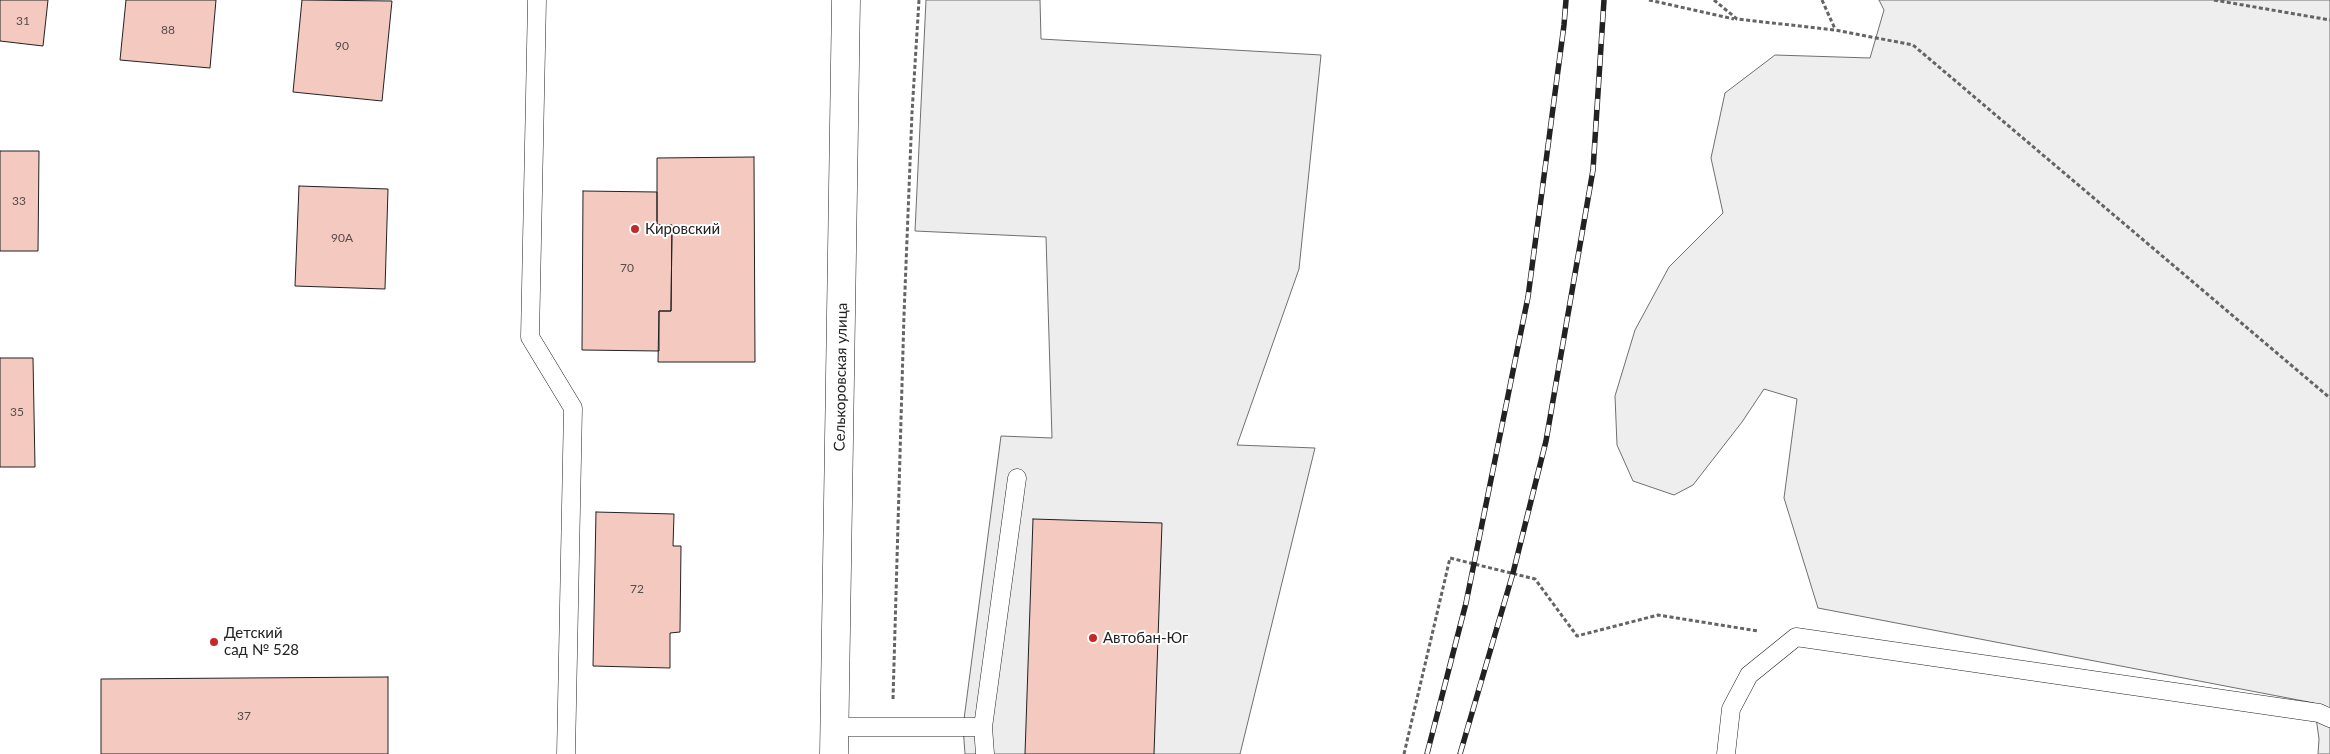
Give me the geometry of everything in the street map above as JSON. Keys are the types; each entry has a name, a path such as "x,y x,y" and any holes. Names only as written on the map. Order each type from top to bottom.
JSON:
{"main road":[{"name":"Селькоровская улица","path":"834,754 846,0"}],"lane":[{"path":"537,0 530,337 573,408 566,754"},
{"path":"985,754 983,727 1017,478"},
{"path":"1726,754 1731,709 1749,675 1796,637 2319,713 2330,718"},
{"path":"834,727 983,727"}],"path":[{"path":"893,727 904,315 911,123 919,0"},
{"path":"1649,0 1737,19 1835,30 1913,45 2330,398"},
{"path":"1714,0 1737,19"},
{"path":"1822,0 1835,30"},
{"path":"2214,0 2330,20"},
{"path":"1404,754 1450,558 1536,579 1577,636 1658,615 1796,637"}],"shaded area":[{"path":"926,0 1040,0 1041,39 1321,55 1299,269 1237,445 1315,448 1240,754 965,754 963,727 1001,436 1052,438 1046,237 915,231"},
{"path":"1879,0 2330,0 2330,754 2318,754 2319,739 2314,703 1818,608 1784,498 1797,399 1764,389 1742,422 1693,485 1674,495 1633,481 1617,445 1615,396 1635,330 1669,267 1723,213 1711,158 1725,93 1775,55 1870,58 1884,10"}],"building":[{"path":"0,0 48,0 43,46 0,41"},
{"path":"126,0 216,0 210,68 120,60"},
{"path":"302,0 392,1 382,101 293,92"},
{"path":"0,151 39,151 38,251 0,251"},
{"path":"754,157 755,362 658,362 659,311 671,311 672,225 657,225 657,158"},
{"path":"299,186 388,189 385,289 295,286"},
{"path":"583,191 657,192 657,225 672,225 671,311 659,311 659,351 582,350"},
{"path":"0,358 33,358 35,467 0,467"},
{"path":"596,512 674,514 673,546 681,546 680,632 670,633 670,668 593,666"},
{"name":"Автобан-Юг","path":"1033,519 1162,523 1154,754 1025,754"},
{"path":"388,677 388,754 101,754 101,679"}],"railway":[{"path":"1427,754 1466,603 1528,297 1566,0"},
{"path":"1460,754 1513,573 1546,441 1593,170 1604,0"}],"place":[{"name":"Кировский","path":"635,229"},
{"name":"Автобан-Юг","path":"1093,638"},
{"name":"Детский сад № 528","path":"214,642"}]}
